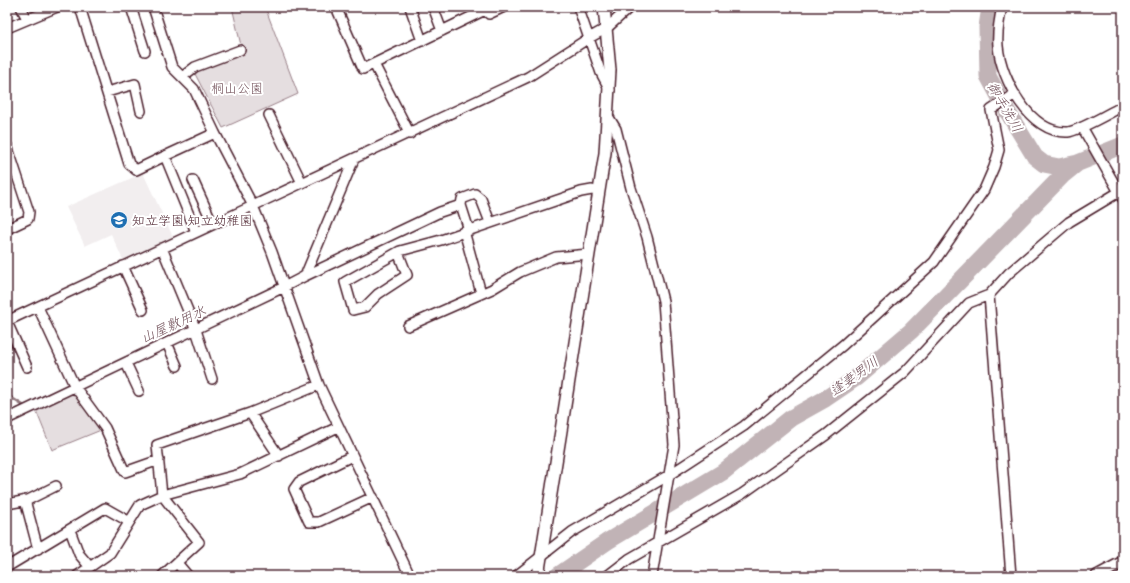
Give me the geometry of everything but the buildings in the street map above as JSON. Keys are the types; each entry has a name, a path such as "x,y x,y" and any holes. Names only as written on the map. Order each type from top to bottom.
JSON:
{"street":[{"path":"21,7 27,20"},
{"path":"7,28 57,7"},
{"path":"80,7 132,168 136,170 215,133"},
{"path":"131,7 145,51"},
{"path":"153,7 172,66 194,89 253,206 319,385 409,576"},
{"path":"336,7 363,69 484,9 489,14 504,7"},
{"path":"410,7 422,41"},
{"path":"433,7 442,31"},
{"path":"578,7 600,73 610,90"},
{"path":"538,576 599,192 608,116 610,70 604,7"},
{"path":"27,368 7,321 213,224 410,134 528,77 607,28 630,7"},
{"path":"1002,7 999,21 998,47 1002,62 1013,96 1038,122 1053,130 1069,132 1123,106"},
{"path":"182,77 195,67 240,50"},
{"path":"374,64 410,134"},
{"path":"107,92 135,84 141,111"},
{"path":"516,576 540,560 572,532 669,477 750,421 843,345 934,262 984,190 994,167 999,150 990,110 1013,96"},
{"path":"269,115 302,183"},
{"path":"608,116 616,128 631,188 647,237 662,301 674,446 652,576"},
{"path":"607,576 628,559 742,494 826,435 905,372 969,303 989,295 1010,273 1069,222 1121,195 1082,127"},
{"path":"7,145 11,172 29,212 28,219 7,229"},
{"path":"165,156 196,232"},
{"path":"305,276 354,159"},
{"path":"193,180 213,224"},
{"path":"398,252 407,275 378,294 365,307 353,310 345,282 398,252 581,192 592,190 599,192"},
{"path":"481,293 460,205 462,199 475,194 481,199 490,222"},
{"path":"7,420 305,276 440,212 460,205"},
{"path":"162,248 196,330 212,379"},
{"path":"408,326 481,293 520,272 556,257 589,254"},
{"path":"123,266 143,310"},
{"path":"989,295 1011,576"},
{"path":"38,307 75,387 104,428 125,472 159,460"},
{"path":"167,343 177,366"},
{"path":"126,363 139,390"},
{"path":"162,576 199,542 162,496 159,460 156,445 250,413 319,385"},
{"path":"250,413 279,456"},
{"path":"81,575 110,553 140,505 162,496 240,474 338,427"},
{"path":"352,456 299,482 294,489 309,522 320,522 372,497"},
{"path":"7,504 26,500 56,486"},
{"path":"26,500 38,549"},
{"path":"7,566 105,508 128,522"},
{"path":"70,530 79,554 90,567"},
{"path":"1097,576 1123,562"},
{"path":"177,563 188,576"}],"shaded area":[{"name":"知立学園 知立幼稚園","path":"143,173 174,239 124,262 111,234 85,246 66,207"}],"green space":[{"name":"桐山公園","path":"232,7 265,7 298,94 223,128 194,72 243,54"},
{"path":"70,392 74,392 101,430 52,450 35,408"}],"waterway":[{"name":"御手洗川","path":"990,7 987,27 988,76 1007,111 1035,157 1044,164 1059,167 1078,163"},
{"name":"逢妻男川","path":"557,576 608,541 723,472 791,418 825,399 856,378 911,331 1062,176 1078,163 1123,145"},
{"name":"山屋敷用水","path":"36,400 54,392"},
{"name":"山屋敷用水","path":"7,395 24,406"}],"place":[{"name":"知立学園 知立幼稚園","path":"119,220"}]}
